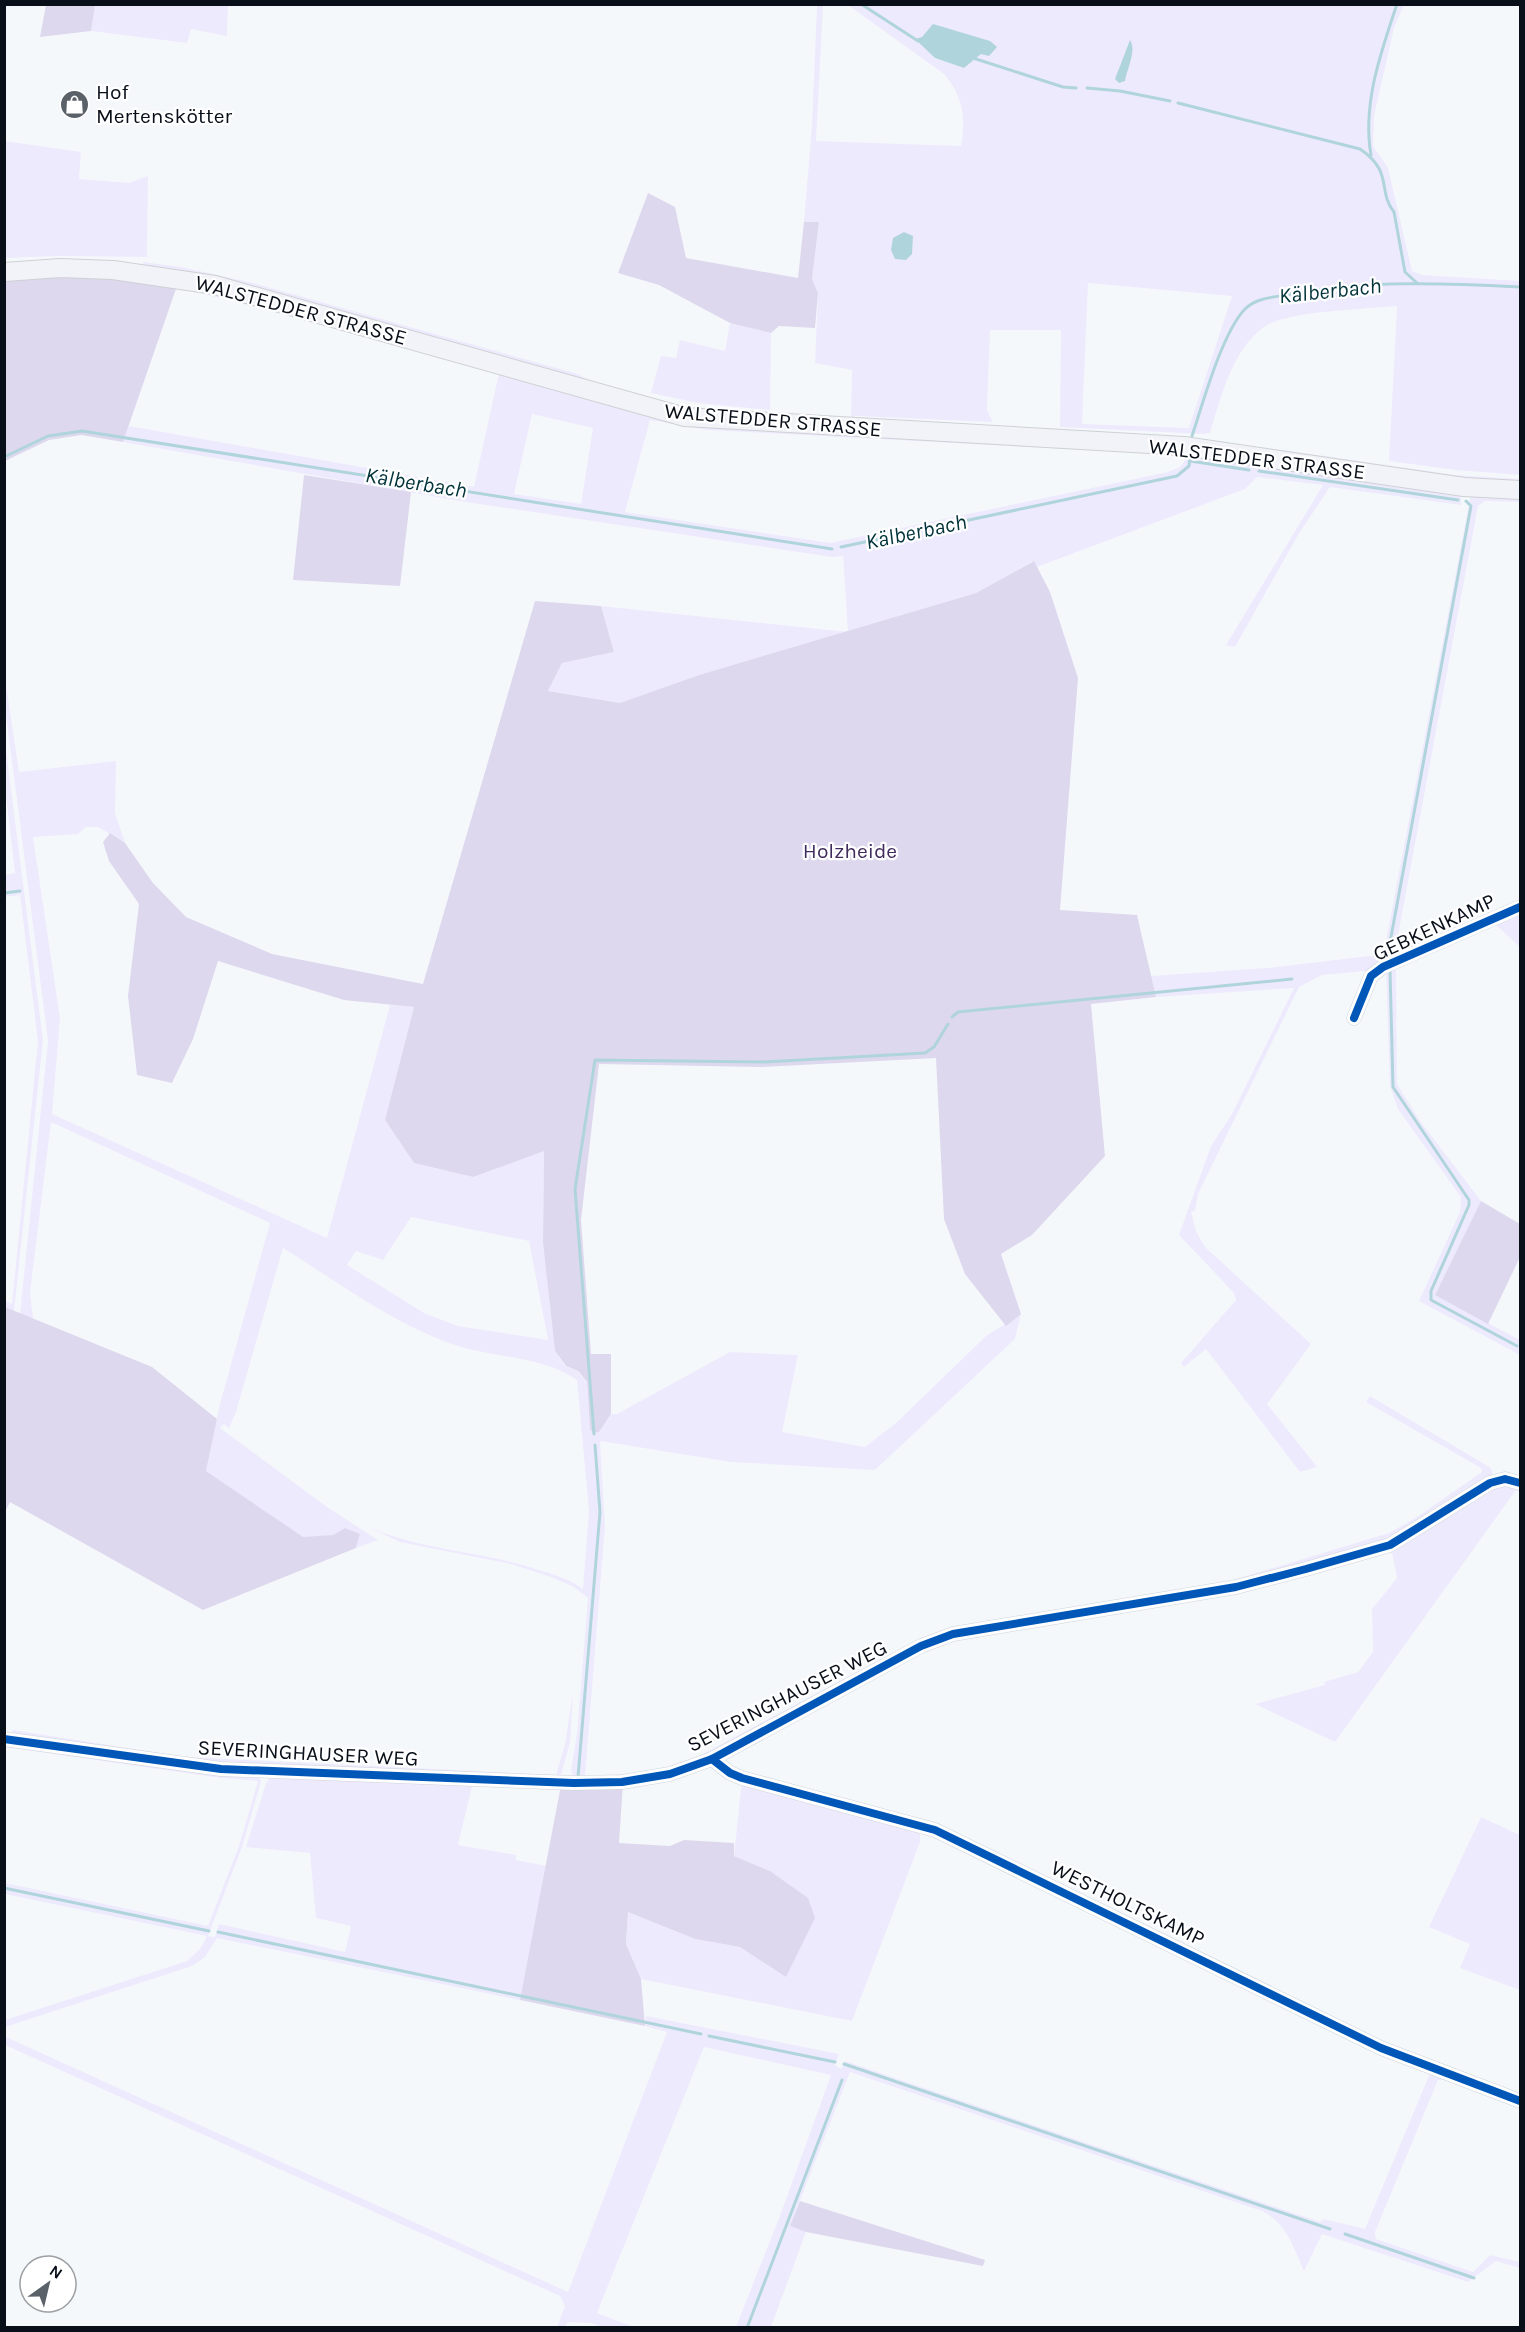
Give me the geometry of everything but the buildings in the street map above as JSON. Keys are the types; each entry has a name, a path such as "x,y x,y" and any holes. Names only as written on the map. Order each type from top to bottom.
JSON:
{"main road":[{"name":"WALSTEDDER STRASSE","path":"4,272 51,268 112,270 215,285 685,417 1184,446 1464,487 1521,490"}],"street":[{"name":"GEBKENKAMP","path":"1354,1018 1371,976 1383,967 1521,907"},
{"name":"SEVERINGHAUSER WEG","path":"4,1739 221,1770 566,1783 622,1782 670,1774 712,1759 921,1646 953,1634 1236,1587 1306,1569 1390,1545 1490,1483 1506,1479 1521,1483"},
{"name":"WESTHOLTSKAMP","path":"712,1759 730,1773 742,1778 934,1830 1381,2048 1521,2101"}],"shaded area":[{"path":"95,5 228,5 227,36 191,29 187,43 91,31"},
{"path":"817,5 823,5 816,141 961,146 963,117 959,99 944,74 848,5 1404,5 1394,28 1374,116 1373,146 1388,168 1412,271 1422,275 1520,281 1520,475 1456,470 1389,461 1397,306 1308,314 1290,317 1264,327 1253,337 1236,361 1223,390 1210,433 1060,427 1061,330 990,330 987,410 993,422 856,416 851,418 852,370 815,363 818,293 812,280 819,222 804,222 812,126","holes":["968,37 990,41 978,57 964,68 935,58 915,39","1088,283 1232,296 1189,428 1082,424"]},
{"path":"4,141 81,152 79,179 129,183 148,176 147,257 5,258"},
{"path":"143,262 181,267 253,283 578,374 588,380 142,267"},
{"path":"178,283 269,309 176,288"},
{"path":"730,323 771,333 770,410 698,403 651,393 661,356 676,358 680,340 725,351"},
{"path":"499,373 592,401 594,399 650,414 1176,450 1253,463 1254,467 1259,468 1261,465 1461,492 1461,505 1330,487 1298,535 1235,647 1226,645 1323,485 1257,477 1245,489 1037,567 1033,561 976,593 848,631 843,556 832,557 466,502 123,442 129,426 474,487","holes":["532,414 593,428 581,504 514,494","650,420 708,430 1162,454 1186,459 1180,467 1168,472 830,543 625,512"]},
{"path":"1261,447 1456,475 1520,479 1520,485 1261,452"},
{"path":"1471,493 1520,494 1520,502 1485,501 1478,506 1396,946 1396,958 1375,970 1322,975 1299,987 1198,1194 1195,1211 1191,1212 1196,1231 1205,1247 1311,1344 1267,1404 1317,1467 1300,1472 1206,1349 1184,1367 1181,1363 1236,1300 1234,1293 1179,1235 1211,1146 1232,1114 1294,988 1156,997 1151,976 1267,968 1369,956 1383,957"},
{"path":"601,606 845,632 699,675 620,703 548,691 562,663 614,652"},
{"path":"4,671 19,772 116,761 115,813 125,843 98,827 86,827 78,834 33,837 60,1018 52,1114 327,1238 390,1005 414,1007 385,1120 414,1163 473,1177 544,1150 543,1243 555,1351 565,1366 577,1371 587,1383 590,1429 593,1433 599,1432 611,1414 617,1414 730,1352 798,1355 782,1432 865,1447 896,1423 986,1336 1021,1314 1015,1339 875,1470 731,1462 600,1441 605,1526 585,1776 644,1773 682,1765 921,1638 957,1626 1220,1584 1389,1533 1417,1517 1482,1472 1481,1468 1366,1402 1370,1396 1491,1468 1493,1476 1397,1537 1338,1559 1285,1573 1176,1595 958,1629 923,1640 684,1767 646,1776 574,1781 571,1770 577,1734 588,1598 574,1587 511,1564 400,1542 366,1526 407,1540 536,1569 567,1580 583,1589 589,1511 577,1380 549,1366 470,1349 432,1336 388,1314 283,1248 236,1412 229,1428 224,1424 220,1428 327,1507 378,1540 356,1548 360,1534 345,1528 333,1535 303,1538 206,1471 220,1404 270,1223 51,1122 30,1293 33,1319 20,1314 48,1041 5,707","holes":["411,1217 529,1241 548,1340 458,1326 424,1313 347,1265 356,1251 383,1260"]},
{"path":"5,742 43,1040 14,1311 5,1307 5,1301 12,1304 38,1041 20,895 5,897 5,875 15,873 5,788"},
{"path":"1520,911 1520,947 1496,925 1485,927"},
{"path":"1396,964 1397,1084 1420,1121 1481,1201 1435,1295 1520,1340 1520,1355 1419,1301 1460,1212 1461,1197 1398,1109 1390,1086 1386,969"},
{"path":"1504,1484 1520,1486 1520,1493 1516,1490 1335,1742 1255,1704 1325,1685 1324,1682 1358,1672 1373,1652 1372,1609 1397,1578 1391,1547 1475,1494"},
{"path":"573,1693 570,1743 560,1778 219,1766 11,1735 13,1730 185,1757 556,1775 565,1744"},
{"path":"5,1741 259,1774 261,1782 242,1847 208,1936 215,1937 219,1924 345,1952 351,1926 316,1918 310,1853 246,1847 266,1783 271,1776 473,1782 458,1845 516,1855 516,1860 547,1866 520,2000 217,1938 205,1957 192,1966 5,2027 5,2020 187,1961 200,1949 207,1936 5,1894 5,1883 208,1926 239,1846 258,1781 221,1778 5,1747"},
{"path":"742,1780 916,1827 920,1834 920,1842 852,2021 641,1979 626,1944 628,1912 695,1939 740,1947 787,1977 770,1871 734,1856"},
{"path":"1481,1817 1520,1835 1520,1990 1460,1968 1470,1944 1429,1927"},
{"path":"646,2016 839,2054 835,2065 841,2069 845,2061 1320,2222 1324,2219 1365,2229 1431,2071 1454,2080 1438,2080 1375,2232 1376,2239 1473,2272 1490,2255 1520,2262 1520,2268 1496,2261 1468,2282 1322,2234 1304,2271 1283,2229 1271,2216 1262,2211 850,2072 790,2226 806,2232 771,2327 736,2327 781,2213 831,2075 704,2047 597,2313 634,2327 602,2327 591,2323 568,2322 565,2327 557,2327 565,2306 560,2296 5,2045 5,2027 6,2037 568,2292 667,2032 645,2026"}],"green space":[{"path":"46,5 95,5 91,31 40,37"},
{"path":"648,193 675,207 686,258 798,278 804,222 819,222 812,279 818,293 815,328 779,326 771,333 730,323 659,285 618,273"},
{"path":"42,274 178,283 123,442 81,435 49,440 5,461 5,277"},
{"path":"304,475 411,492 400,586 293,580"},
{"name":"Holzheide","path":"1034,561 1050,592 1078,678 1060,910 1137,915 1156,997 1091,1004 1105,1156 1032,1235 1001,1254 1021,1314 1006,1326 965,1274 944,1219 936,1058 760,1067 599,1064 581,1220 591,1354 611,1354 611,1414 599,1432 593,1433 590,1429 587,1382 578,1371 566,1366 555,1351 543,1243 544,1151 473,1177 414,1163 385,1120 414,1007 344,1000 218,961 193,1039 172,1083 137,1075 128,996 139,904 109,861 103,842 110,833 125,843 153,883 186,917 272,954 423,984 535,601 601,606 614,652 562,663 548,691 620,703 699,675 976,593"},
{"path":"1481,1201 1520,1224 1520,1257 1488,1324 1435,1295"},
{"path":"5,1307 152,1367 217,1419 206,1471 303,1537 333,1535 345,1528 360,1534 356,1548 203,1610 10,1502 5,1512"},
{"path":"623,1783 619,1843 670,1846 684,1840 734,1843 734,1856 770,1871 808,1898 815,1918 786,1977 740,1947 695,1939 628,1912 626,1944 641,1979 645,2026 520,2000 561,1785"},
{"path":"800,2201 985,2260 983,2266 806,2232 790,2226"}],"water":[{"path":"933,24 990,41 997,47 989,56 981,54 964,68 935,58 915,39 922,37"},
{"path":"1130,40 1131,60 1125,81 1119,83 1115,79"},
{"path":"904,232 913,236 912,254 906,260 895,259 891,250 893,238"}],"waterway":[{"path":"861,4 918,41"},
{"path":"1371,155 1369,136 1371,97 1379,59 1397,4"},
{"path":"973,58 1063,87 1076,88"},
{"path":"1087,88 1120,91 1170,101"},
{"path":"1178,103 1360,149 1371,157 1381,174 1386,197 1394,212 1405,272 1417,283"},
{"name":"Kälberbach","path":"1192,436 1221,351 1237,320 1245,309 1255,302 1273,297 1349,286 1434,284 1520,287"},
{"name":"Kälberbach","path":"4,457 48,436 82,431 832,549"},
{"name":"Kälberbach","path":"841,547 1177,476 1189,466 1190,456"},
{"path":"1190,461 1249,470"},
{"path":"1259,471 1458,500"},
{"path":"1388,953 1471,506 1466,501"},
{"path":"4,893 20,891"},
{"path":"1390,970 1393,1087 1469,1200 1469,1205 1431,1291 1431,1300 1517,1346"},
{"path":"952,1017 958,1012 1292,979"},
{"path":"594,1434 575,1189 595,1060 764,1062 925,1053 934,1047 948,1024"},
{"path":"578,1777 600,1512 595,1445"},
{"path":"4,1888 209,1931"},
{"path":"218,1932 701,2034"},
{"path":"709,2036 835,2062"},
{"path":"844,2064 1330,2229"},
{"path":"747,2328 842,2080"},
{"path":"1345,2234 1474,2278"}],"cycle path":[{"path":"1354,1018 1371,976 1383,967 1520,907"},
{"path":"4,1739 221,1769 574,1783 622,1782 670,1774 712,1759 921,1646 953,1634 1236,1587 1306,1569 1390,1545 1490,1483 1505,1479 1520,1483"},
{"path":"712,1759 730,1773 742,1778 935,1830 1381,2048 1520,2101"}],"place":[{"name":"Hof Mertenskötter","path":"75,104"}]}
